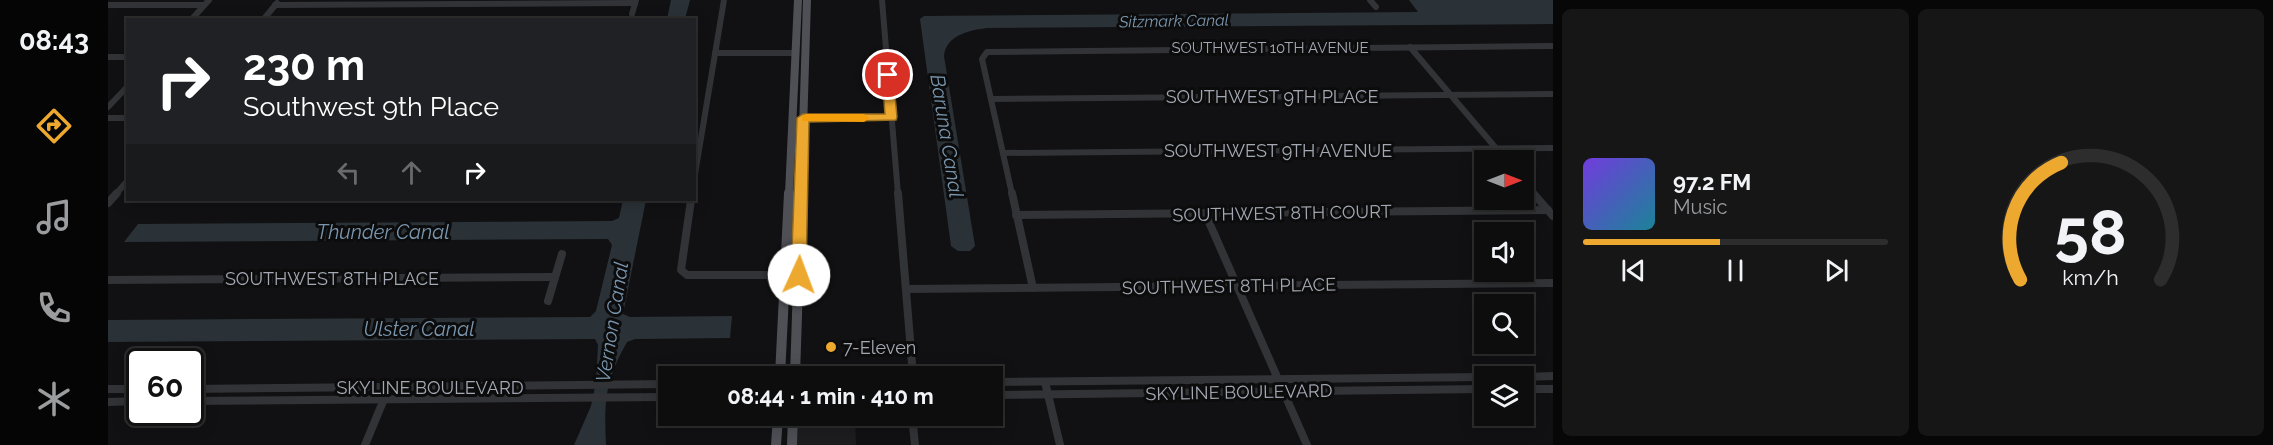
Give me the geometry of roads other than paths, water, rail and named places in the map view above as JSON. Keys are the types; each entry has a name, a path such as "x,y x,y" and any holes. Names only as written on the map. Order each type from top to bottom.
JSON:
{"main road":[{"path":"780,366 798,0"},
{"path":"795,366 807,0"},
{"path":"798,11 802,20 801,46 806,48"},
{"path":"796,53 801,60 800,91 804,99"},
{"path":"776,445 777,426"},
{"path":"792,445 793,426"}],"street":[{"path":"193,18 209,0"},
{"path":"696,168 724,0"},
{"path":"882,0 912,366"},
{"path":"1370,0 1376,7"},
{"path":"265,18 277,2 636,2 632,14"},
{"path":"108,5 204,5"},
{"name":"SOUTHWEST 10TH AVENUE","path":"991,99 982,59 987,52 1553,46"},
{"path":"1410,47 1496,148"},
{"path":"715,53 796,53"},
{"path":"108,57 126,57"},
{"path":"108,106 126,88"},
{"name":"SOUTHWEST 9TH PLACE","path":"991,99 1553,94"},
{"path":"991,99 1033,288"},
{"path":"803,118 891,117"},
{"path":"108,118 126,118"},
{"name":"SOUTHWEST 9TH AVENUE","path":"1003,153 1553,148"},
{"path":"108,202 126,182"},
{"path":"118,191 126,191"},
{"path":"1534,194 1550,213"},
{"path":"691,201 681,259 681,270 687,275 785,275"},
{"path":"1205,213 1307,445"},
{"name":"SOUTHWEST 8TH COURT","path":"1016,215 1550,213"},
{"path":"548,301 562,254"},
{"name":"SOUTHWEST 8TH PLACE","path":"108,280 555,277"},
{"name":"SOUTHWEST 8TH PLACE","path":"906,290 1553,283"},
{"path":"1534,377 1553,376"},
{"name":"SKYLINE BOULEVARD","path":"1003,383 1474,377"},
{"path":"1046,382 1060,445"},
{"name":"SKYLINE BOULEVARD","path":"204,389 658,384"},
{"path":"365,445 389,387"},
{"path":"108,389 126,389"},
{"path":"1534,389 1553,389"},
{"name":"SKYLINE BOULEVARD","path":"1003,395 1474,390"},
{"name":"SKYLINE BOULEVARD","path":"204,401 658,397"},
{"path":"108,402 126,401"},
{"path":"913,426 915,445"}],"water":[{"path":"671,0 690,0 685,18 667,18"},
{"path":"1409,0 1553,0 1553,24 987,28 973,30 954,38 949,43 944,56 975,246 970,251 958,251 951,246 920,19 924,16 1418,12"},
{"path":"623,201 646,201 623,314 630,317 732,316 730,338 635,339 627,342 610,380 605,416 606,445 574,445 591,406 596,382 598,345 595,339 108,342 108,320 590,317 596,311 612,245 608,239 124,242 138,224 612,221 619,218"}],"place":[{"name":"7-Eleven","path":"831,347"}],"water label":[{"name":"Sitzmark Canal","path":"1174,21"},
{"name":"Baruna Canal","path":"947,136"},
{"name":"Thunder Canal","path":"383,232"},
{"name":"Vernon Canal","path":"612,322"},
{"name":"Ulster Canal","path":"419,329"}]}
